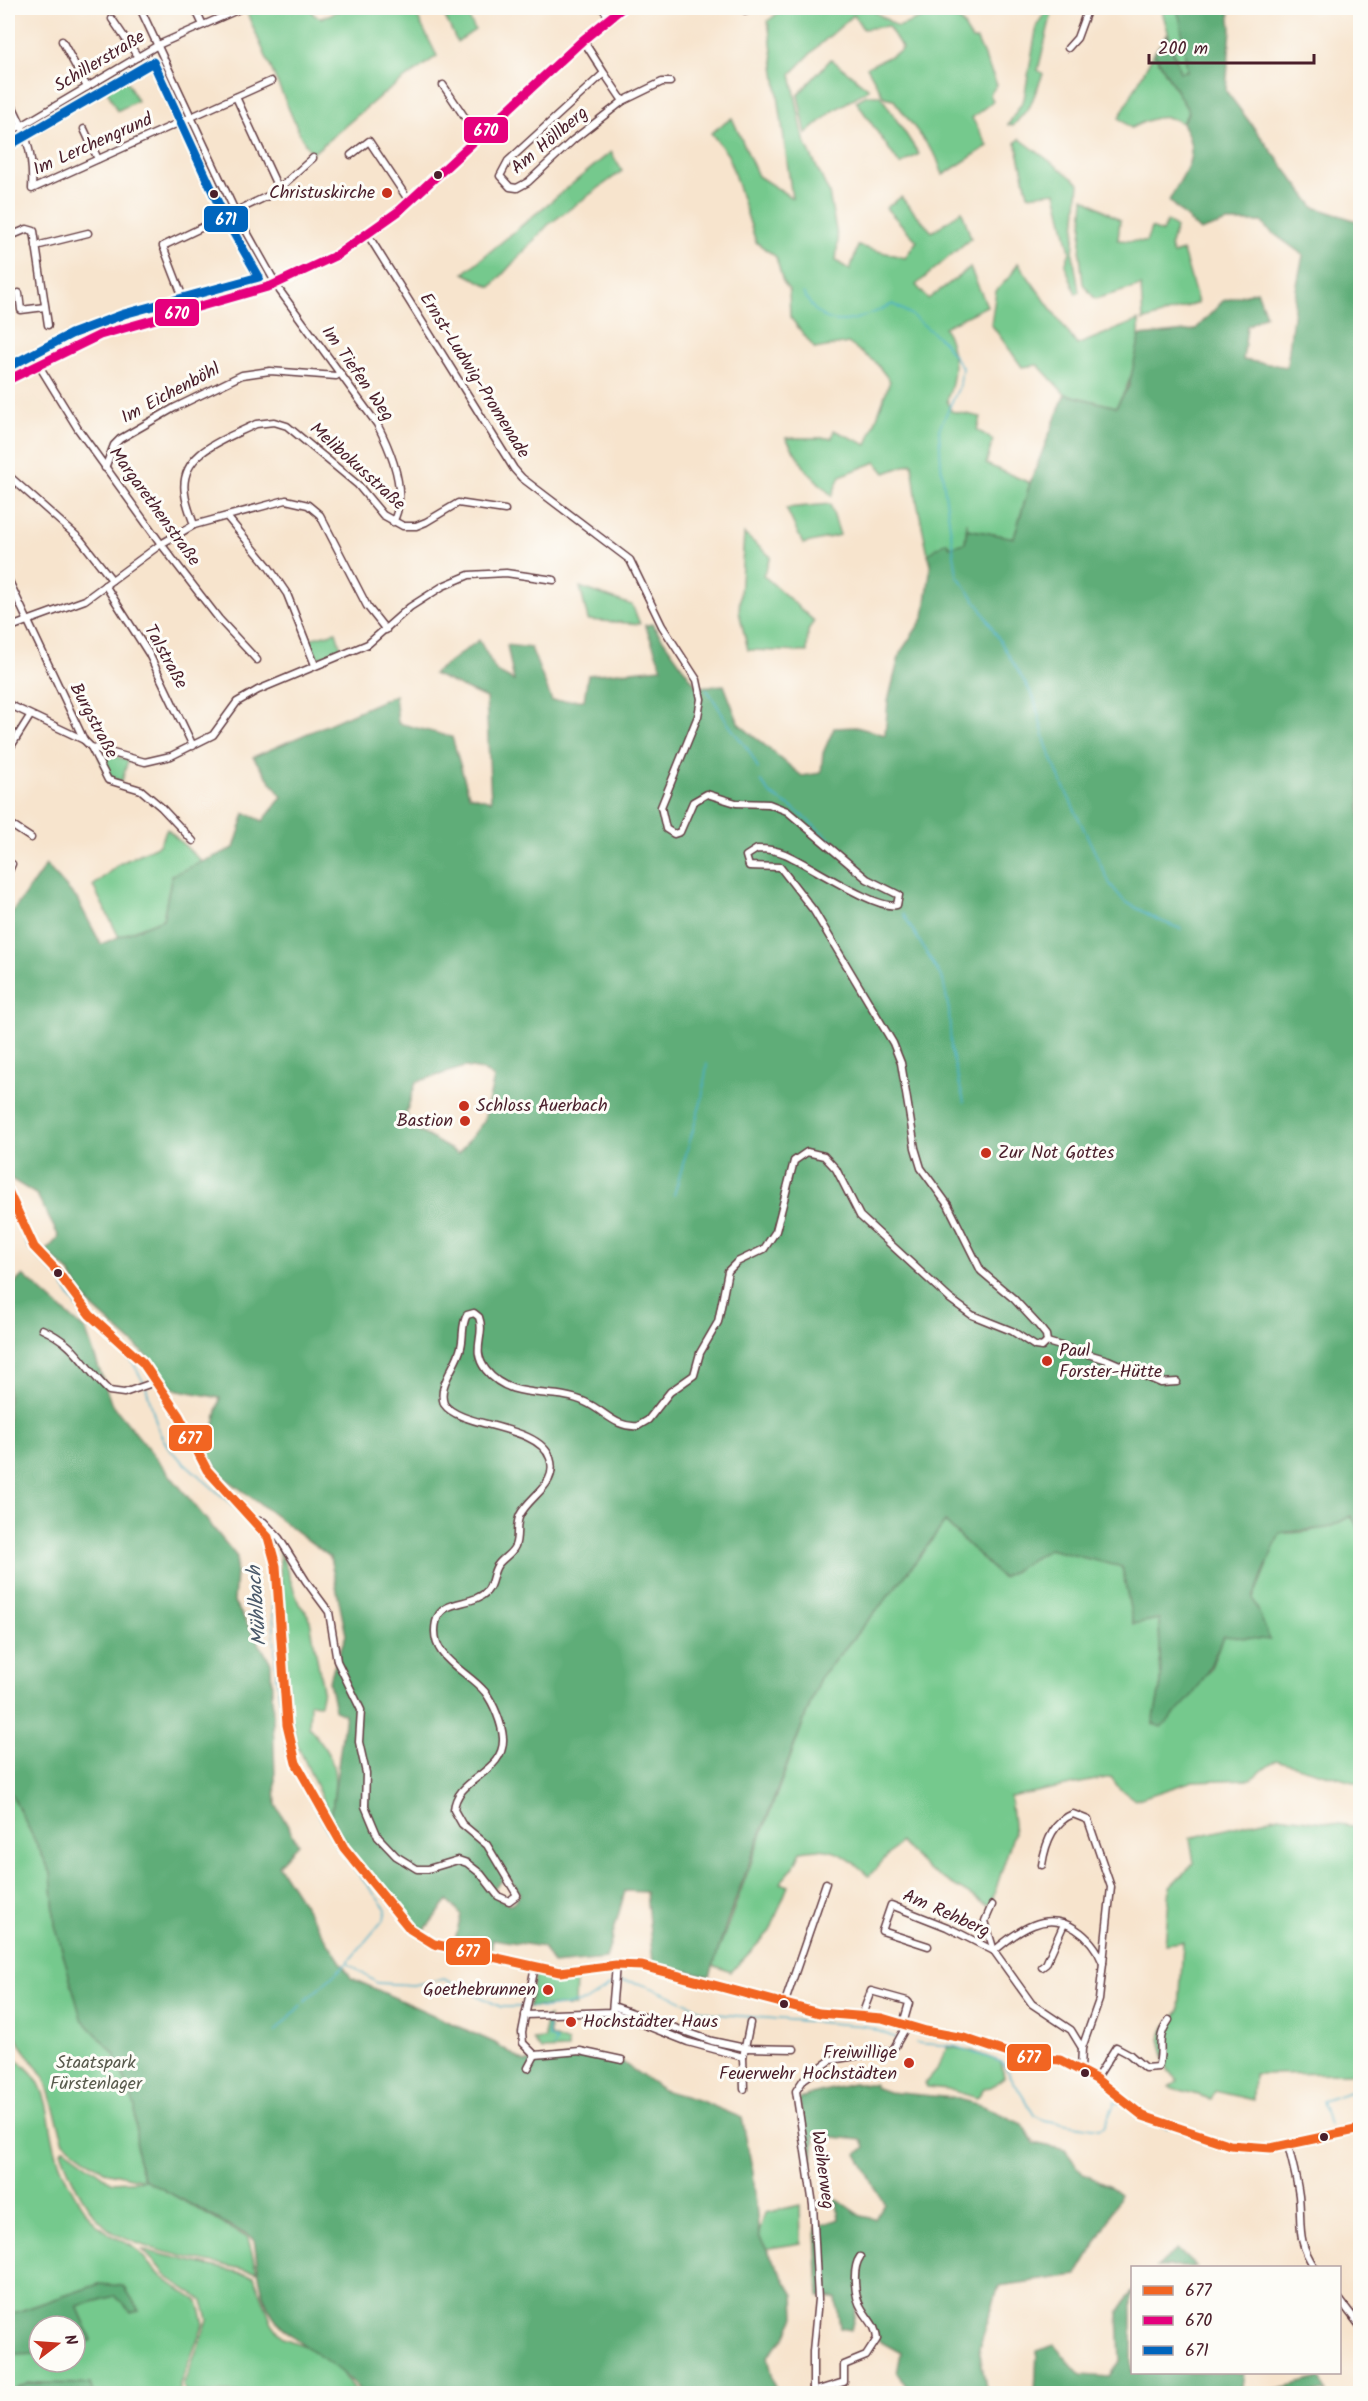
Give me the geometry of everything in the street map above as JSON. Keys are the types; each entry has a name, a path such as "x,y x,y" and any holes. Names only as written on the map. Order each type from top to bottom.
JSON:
{"main road":[{"path":"8,380 100,335 187,308 277,284 325,262 369,235 409,201 583,40 622,8"},
{"path":"8,1191 34,1247 56,1270 90,1315 125,1344 188,1430 207,1470 255,1520 268,1537 275,1558 285,1711 290,1741 297,1763 332,1831 362,1873 410,1929 422,1938 434,1944 566,1972 616,1965 642,1966 819,2013 862,2015 964,2038 1020,2057 1060,2060 1096,2079 1143,2116 1230,2145 1271,2148 1360,2129"}],"street":[{"name":"Im Tiefen Weg","path":"147,8 141,10 235,211 277,284 377,424 388,445 399,483 398,513 393,522"},
{"path":"195,8 203,25"},
{"name":"Schillerstraße","path":"8,132 158,45 242,8"},
{"path":"602,8 610,17"},
{"path":"739,8 747,11"},
{"path":"1068,48 1077,38 1088,8"},
{"path":"112,19 138,57"},
{"path":"583,40 623,102"},
{"path":"62,41 87,87"},
{"name":"Am Höllberg","path":"604,73 508,161 500,176 514,189 528,182 573,140 623,102 662,82 670,82"},
{"name":"Im Lerchengrund","path":"23,125 33,166 32,189 271,81"},
{"path":"443,85 478,137"},
{"path":"236,97 279,190"},
{"path":"8,98 23,125"},
{"path":"84,129 98,159"},
{"path":"351,155 369,141 409,201"},
{"path":"187,308 163,246 279,190 313,158"},
{"path":"8,237 30,229 34,233 48,325"},
{"path":"36,246 88,233"},
{"name":"Ernst-Ludwig-Promenade","path":"369,235 514,469 630,560 662,626 697,680 701,699 698,716 661,807 666,829 674,834 680,832 691,806 704,794 742,804 770,804 792,814 874,884 897,892 899,903 893,906 882,903 783,853 757,849 750,851 746,858 752,867 780,867 814,911 863,997 894,1043 901,1063 911,1128 921,1168 948,1205 974,1261 989,1279 1014,1299 1043,1331 1047,1342"},
{"path":"20,293 21,310 45,307"},
{"name":"Margarethenstraße","path":"38,364 105,468 161,544 219,619 257,660"},
{"name":"Im Eichenböhl","path":"105,468 114,445 120,439 227,380 258,371 336,376 340,373"},
{"name":"Melibokusstraße","path":"194,525 184,486 184,478 192,461 200,452 265,422 287,426 358,485 383,516 403,526 416,526 458,503 505,510"},
{"path":"8,475 81,538 112,580"},
{"path":"8,628 26,619 69,607 105,585 161,544 194,525 228,518 286,500 300,502 315,509 323,520 367,606 386,630"},
{"path":"228,518 288,594 315,665"},
{"path":"91,747 145,762 171,756 213,735 237,702 258,690 353,651 386,630 426,596 469,575 506,573 554,580"},
{"name":"Burgstraße","path":"8,579 84,740 91,747 108,780 141,790 161,807 193,841"},
{"name":"Talstraße","path":"105,585 149,654 193,746"},
{"path":"8,704 84,740"},
{"path":"8,751 30,716"},
{"path":"8,823 31,838"},
{"path":"8,873 12,864"},
{"path":"255,1520 264,1522 279,1538 309,1586 324,1601 332,1618 337,1661 361,1710 359,1742 367,1778 365,1806 378,1837 396,1856 417,1869 428,1869 458,1860 467,1863 498,1896 513,1901 517,1895 515,1888 501,1872 487,1845 462,1824 454,1810 461,1792 497,1760 502,1750 502,1731 485,1693 447,1660 438,1643 435,1626 437,1617 446,1607 472,1601 489,1588 497,1565 513,1549 522,1512 548,1483 552,1469 548,1453 536,1442 495,1426 454,1414 444,1404 442,1391 461,1348 464,1322 470,1314 479,1317 478,1355 487,1372 498,1381 528,1393 580,1400 624,1425 643,1424 670,1392 690,1379 706,1342 718,1322 728,1271 734,1264 768,1245 776,1231 794,1161 802,1154 812,1152 830,1161 855,1208 867,1224 950,1299 972,1315 1012,1331 1035,1346 1042,1347 1047,1342 1108,1360 1161,1383 1177,1382"},
{"path":"42,1329 70,1346 109,1391 119,1394 153,1383"},
{"path":"1042,1865 1049,1837 1062,1820 1073,1814 1085,1817 1091,1824 1110,1876 1111,1895 1104,1967 1095,2016 1082,2048 1081,2070"},
{"path":"784,2005 826,1883"},
{"name":"Am Rehberg","path":"928,1946 882,1931 891,1905 947,1927 994,1951"},
{"path":"992,1905 985,1921 994,1951 1032,2004 1071,2030 1082,2048"},
{"path":"994,1951 1011,1937 1035,1924 1064,1924 1084,1934 1095,1946 1104,1967"},
{"path":"1042,1967 1046,1964 1064,1924"},
{"path":"1095,1946 1106,1942"},
{"path":"613,2009 616,1965"},
{"path":"535,1966 526,2009 523,2043 535,2055"},
{"path":"862,2015 871,1991 909,2003 905,2025"},
{"path":"526,2009 613,2009 743,2057"},
{"path":"1096,2079 1116,2047 1129,2054 1145,2068 1158,2067 1161,2058 1158,2040 1169,2020"},
{"path":"744,2089 743,2057 750,2024"},
{"name":"Weiherweg","path":"813,2390 818,2299 813,2205 796,2091 804,2079 831,2060 893,2050 905,2025"},
{"path":"689,2038 745,2048 794,2049"},
{"path":"535,2055 580,2051 622,2060"},
{"path":"528,2068 535,2055"},
{"path":"1288,2145 1299,2196 1298,2230 1304,2252 1313,2266"},
{"path":"813,2390 844,2382 844,2365 866,2355 878,2339 873,2323 858,2300 855,2268 861,2257"},
{"path":"1341,2301 1360,2326"}],"green space":[{"path":"254,8 310,8 314,15 321,18 346,8 413,8 437,56 379,97 312,154 301,137 246,11"},
{"path":"441,8 464,8 475,30 457,42"},
{"path":"784,8 869,8 898,27 937,12 961,21 972,40 977,40 997,85 990,94 993,101 972,118 988,146 943,175 936,156 893,99 884,97 867,67 899,52 902,48 888,26 863,29 854,15 816,48 791,74 804,140 829,193 838,241 836,261 850,270 858,246 905,258 917,241 886,208 901,197 932,232 962,211 971,238 916,285 928,299 970,268 987,306 944,327 951,345 954,363 947,400 951,411 981,417 977,430 993,440 986,464 1030,483 1014,538 967,529 967,522 965,543 950,547 946,542 928,554 917,502 912,463 885,473 876,462 840,476 832,496 806,470 786,438 832,438 834,430 867,445 890,381 876,363 848,343 815,349 790,317 789,290 783,282 776,257 756,242 728,155 711,133 732,118 758,176 792,198 768,21"},
{"path":"1048,8 1053,8 1038,70 1043,74 1030,106 1013,126 1008,125 1024,99 1037,25"},
{"path":"1161,8 1176,8 1180,18 1188,71 1180,72"},
{"path":"1176,8 1229,8 1231,29 1226,91 1314,207 1360,222 1360,1530 1351,1516 1328,1528 1280,1533 1253,1598 1270,1640 1223,1636 1199,1686 1161,1727 1153,1724 1161,1683 1159,1619 1133,1624 1122,1567 1049,1549 1002,1578 945,1522 905,1576 820,1678 727,1922 710,1976 653,1963 646,1892 625,1891 606,1959 553,1964 543,1947 493,1939 491,1951 454,1944 461,1915 448,1901 421,1934 363,1871 331,1818 345,1714 335,1710 329,1681 346,1635 330,1557 223,1476 207,1454 220,1398 174,1389 143,1352 91,1306 68,1271 46,1251 59,1237 37,1195 8,1177 8,918 46,865 77,899 101,944 163,919 172,875 234,848 245,813 263,821 282,797 253,757 395,695 398,723 452,737 469,795 491,801 486,698 433,674 479,640 497,672 514,681 507,645 531,648 552,701 584,700 588,675 662,668 645,625 652,624 697,687 724,685 739,724 802,776 821,773 823,753 834,728 856,727 885,735 888,701 900,653 924,617 931,564 928,554 946,542 950,547 965,543 967,529 1014,538 1030,483 1065,394 1116,407 1129,386 1140,336 1195,330 1223,301 1257,291 1266,315 1247,326 1243,360 1287,367 1296,290 1303,255 1266,228 1262,222 1227,222 1200,231 1169,201 1189,163 1191,145 1182,123 1189,112 1154,53 1167,34 1180,72 1187,71 1180,19","holes":["465,1067 482,1070 494,1078 484,1121 458,1154 412,1127 406,1113 416,1082","507,1876 520,1893 516,1901 510,1904 500,1900 491,1892"]},
{"path":"1154,53 1189,112 1182,123 1163,117 1131,128 1119,118"},
{"path":"831,59 869,89 833,111 806,134 798,95"},
{"path":"122,71 137,101 117,111 103,82"},
{"path":"867,95 880,95 919,154 900,165 856,101"},
{"path":"1020,139 1079,183 1073,254 1079,292 1076,294 1065,265 1070,252 1056,192 1028,195 1016,142"},
{"path":"611,152 622,171 548,225 491,287 464,273"},
{"path":"1084,198 1120,220 1118,240 1146,242 1151,228 1162,232 1167,221 1176,228 1170,247 1173,254 1183,251 1198,303 1143,321 1141,286 1095,299 1083,284 1080,255"},
{"path":"1018,263 1077,345 1139,320 1137,354 1127,387 1116,407 1065,394 1038,365 1022,367 991,324 996,291 1011,275"},
{"path":"830,504 840,535 803,544 786,508"},
{"path":"744,534 771,557 763,575 814,621 808,631 807,652 748,650 739,612"},
{"path":"580,587 632,605 640,624 588,620"},
{"path":"336,632 342,651 319,658 315,656 309,639"},
{"path":"101,752 128,760 122,781 109,778 99,757"},
{"path":"167,829 203,863 172,875 163,919 119,937 93,886 119,864 159,845"},
{"path":"23,1275 86,1331 111,1403 237,1557 234,1602 271,1663 276,1805 298,1844 278,1865 351,1978 495,2043 525,2062 581,2057 620,2061 663,2090 701,2101 742,2118 753,2172 759,2236 794,2295 795,2317 784,2339 768,2356 776,2393 360,2393 344,2374 304,2345 278,2322 264,2297 254,2239 144,2179 137,2157 135,2107 115,2054 81,2018 55,1925 51,1873 8,1787 8,1290"},
{"path":"1351,1516 1360,1530 1360,1784 1276,1760 1251,1779 1193,1781 1135,1800 1119,1788 1111,1777 1010,1797 1014,1833 991,1904 987,1905 928,1870 900,1842 869,1876 838,1853 822,1849 801,1851 793,1868 780,1883 788,1886 770,1931 731,1972 713,1965 820,1678 905,1576 945,1522 1002,1578 1049,1549 1122,1567 1133,1623 1159,1619 1161,1683 1153,1724 1210,1670 1223,1636 1253,1598 1280,1533 1317,1529"},
{"path":"279,1548 299,1604 309,1615 323,1690 320,1704 310,1703 309,1727 326,1751 334,1769 331,1818 297,1744 289,1709"},
{"name":"Staatspark Fürstenlager","path":"8,1787 51,1873 55,1925 156,2030 137,2157 144,2180 104,2171 64,2142 45,2079 8,2026"},
{"path":"1279,1816 1360,1827 1360,2073 1254,2074 1253,2100 1215,2091 1211,2099 1170,2087 1178,2080 1168,2072 1160,2039 1164,2029 1179,2011 1183,1942 1165,1944 1170,1887 1194,1863 1190,1838"},
{"path":"536,1972 566,1977 576,1976 575,2006 529,2007"},
{"path":"549,2016 550,2036 568,2043 568,2049 541,2050 533,2040 545,2039 545,2019"},
{"path":"947,2047 970,2050 1001,2062 1004,2077 991,2087 984,2088 977,2098 947,2089 927,2087 925,2083 937,2069"},
{"path":"8,2055 32,2073 39,2083 47,2106 61,2166 74,2193 90,2217 105,2231 137,2250 161,2275 198,2301 204,2324 180,2384 180,2392 93,2393 90,2384 29,2383 8,2392 8,2354 27,2353 27,2374 87,2374 87,2343 92,2340 87,2329 87,2314 81,2314 77,2306 115,2296 131,2312 139,2310 99,2284 8,2315"},
{"path":"853,2084 874,2084 874,2087 888,2092 955,2098 981,2105 1022,2124 1034,2143 1065,2150 1083,2174 1108,2185 1120,2194 1107,2224 1077,2275 999,2286 979,2348 987,2393 911,2393 897,2373 901,2353 879,2341 860,2306 857,2306 851,2330 840,2328 836,2298 819,2297 816,2227 839,2219 837,2203 831,2202 832,2196 861,2216 875,2219 884,2204 857,2154 865,2147 862,2140 815,2135 813,2161 810,2161 799,2100 807,2095"},
{"path":"65,2148 112,2182 147,2180 248,2238 257,2272 177,2255 117,2235 98,2219 85,2201 61,2151"},
{"path":"800,2205 801,2243 764,2249 757,2240 765,2213"},
{"path":"1177,2249 1195,2266 1158,2266"},
{"path":"143,2250 254,2276 272,2323 283,2338 331,2355 356,2393 186,2393 183,2386 208,2320 203,2301 169,2278"},
{"path":"99,2284 124,2286 139,2310 131,2312 115,2296 77,2306 81,2314 27,2314 27,2353 8,2354 8,2315"},
{"path":"1131,2293 1131,2374 1244,2374 1241,2393 1035,2393 1037,2351 1054,2345 1081,2375 1110,2377 1120,2361 1118,2312"},
{"path":"87,2329 92,2340 87,2343"},
{"path":"1320,2378 1326,2393 1259,2393"},
{"path":"29,2383 90,2384 93,2393 8,2393"}],"waterway":[{"path":"803,293 817,312 835,321 855,319 893,304 910,314 943,341 962,367 960,385 939,429 941,465 957,575 980,607 1034,698 1046,744 1060,779 1110,884 1124,901 1158,920 1181,929"},
{"path":"706,689 758,769"},
{"path":"761,781 770,794 794,809 842,849"},
{"path":"903,914 943,980 949,1010 951,1051 964,1102"},
{"path":"674,1195 702,1099 707,1063"},
{"name":"Mühlbach","path":"8,1201 13,1211"},
{"name":"Mühlbach","path":"17,1218 28,1247 55,1275"},
{"name":"Mühlbach","path":"63,1286 81,1313 132,1361 144,1383"},
{"name":"Mühlbach","path":"146,1387 159,1432 170,1450 243,1515"},
{"name":"Mühlbach","path":"253,1525 264,1539 271,1567 276,1675 287,1752 298,1777"},
{"name":"Mühlbach","path":"301,1783 336,1846 386,1909 384,1919 347,1963 377,1983 413,1985 444,1979 501,2007 525,2007"},
{"name":"Mühlbach","path":"304,2002 346,1964"},
{"name":"Mühlbach","path":"617,1982 627,1981 652,1988 716,2014 866,2026 896,2038"},
{"name":"Mühlbach","path":"530,2007 546,2008 585,2002 612,1984"},
{"name":"Mühlbach","path":"275,2032 301,2005"},
{"path":"544,2017 547,2018 549,2037 556,2041 553,2047"},
{"name":"Mühlbach","path":"916,2043 954,2046 1002,2062 1034,2115 1043,2120 1099,2129 1104,2127 1115,2102 1123,2105"},
{"name":"Mühlbach","path":"1329,2125 1322,2101 1357,2090 1360,2094"},
{"name":"Mühlbach","path":"1159,2125 1168,2128"}],"transit line":[{"name":"670","path":"8,380 100,335 271,286 337,255 399,211 583,40 622,8"},
{"name":"671","path":"8,367 71,334 124,314 259,277 224,216 153,62 13,143"},
{"name":"677","path":"8,1191 34,1247 56,1270 90,1315 143,1363 179,1416 207,1470 268,1537 276,1566 287,1725 296,1763 344,1848 410,1929 434,1944 560,1972 616,1965 642,1966 819,2013 882,2018 926,2031 964,2038 1020,2057 1060,2060 1096,2079 1143,2116 1230,2145 1271,2148 1360,2129"}],"place":[{"name":"Christuskirche","path":"387,193"},
{"name":"Schloss Auerbach","path":"464,1106"},
{"name":"Bastion","path":"465,1121"},
{"name":"Zur Not Gottes","path":"986,1153"},
{"name":"Paul Forster-Hütte","path":"1047,1361"},
{"name":"Goethebrunnen","path":"548,1990"},
{"name":"Hochstädter Haus","path":"571,2022"},
{"name":"Freiwillige Feuerwehr Hochstädten","path":"909,2063"}]}
